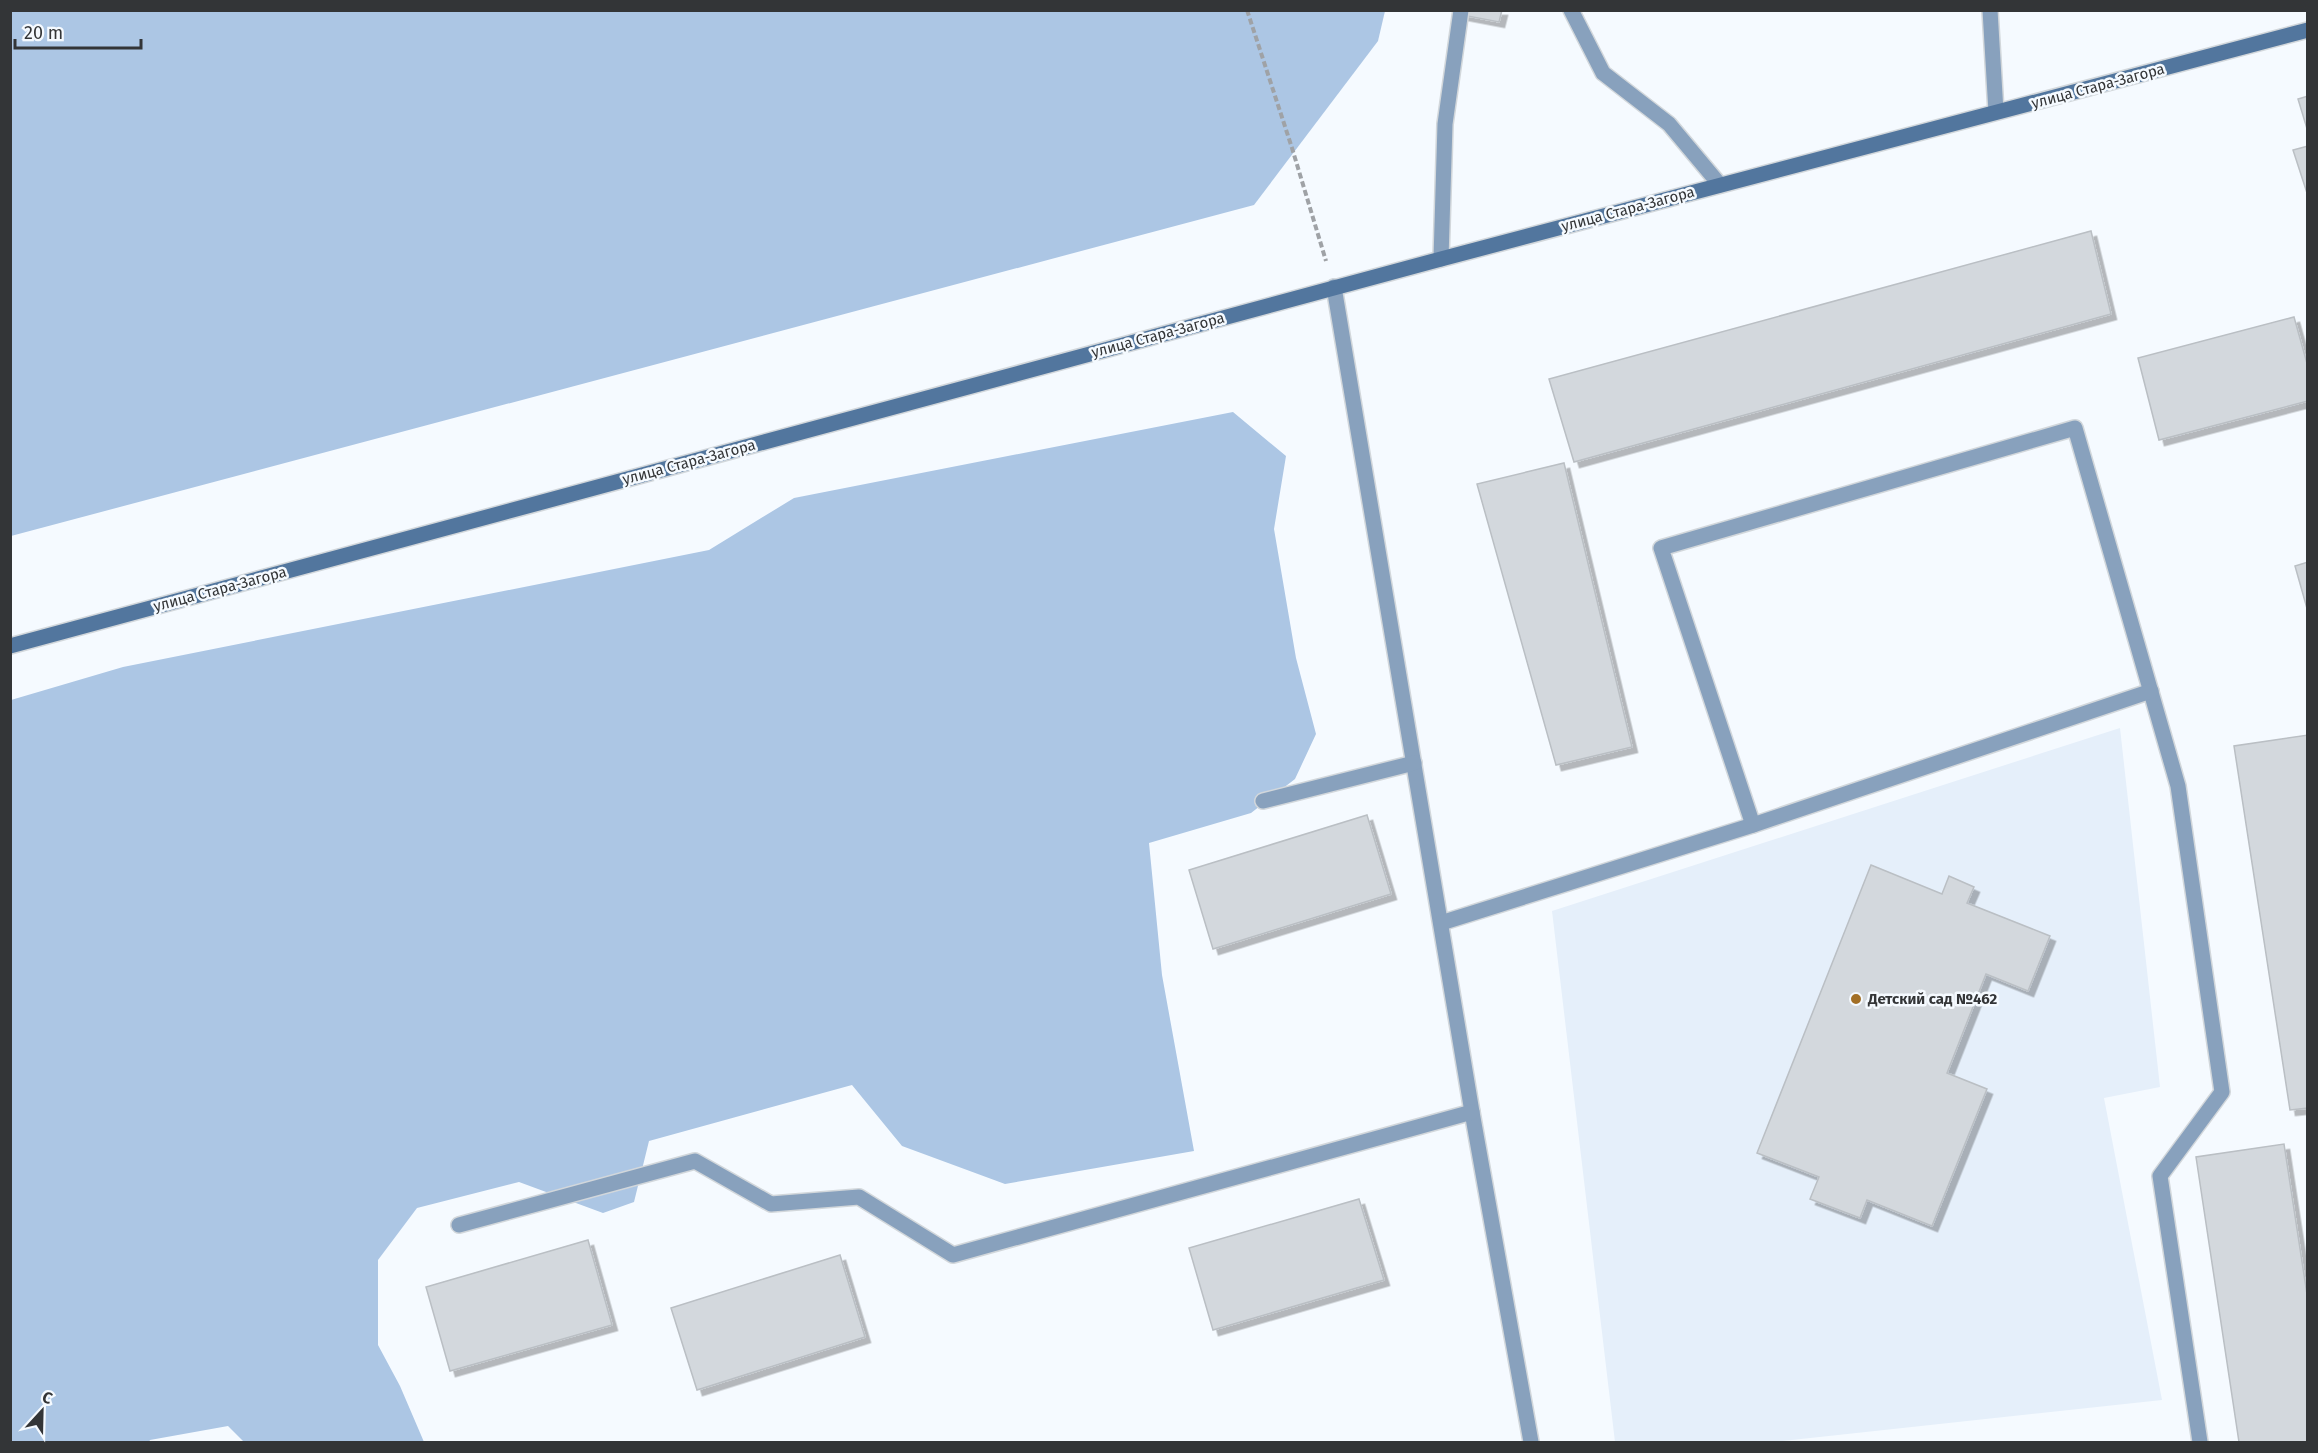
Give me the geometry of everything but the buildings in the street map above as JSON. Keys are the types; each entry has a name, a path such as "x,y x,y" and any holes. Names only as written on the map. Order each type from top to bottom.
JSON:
{"main road":[{"name":"улица Стара-Загора","path":"10,646 1441,258 2307,30"}],"lane":[{"path":"1441,258 1444,124 1461,10"},
{"path":"1572,10 1603,74 1669,124 1720,185"},
{"path":"1990,10 1996,112"},
{"path":"1334,287 1472,1112 1531,1443"},
{"path":"1753,825 1661,548 2075,428 2178,786 2222,1092 2160,1176 2200,1443"},
{"path":"1441,922 1753,825 2151,691"},
{"path":"1263,801 1414,764"},
{"path":"459,1225 695,1161 771,1204 860,1197 953,1255 1472,1112"}],"path":[{"path":"1247,10 1334,287"}],"shaded area":[{"path":"11,10 1385,11 1378,41 1254,205 11,536"},
{"path":"1233,412 1286,456 1274,529 1296,658 1316,734 1295,779 1251,813 1149,843 1162,975 1194,1151 1005,1184 902,1146 852,1085 649,1141 634,1202 603,1213 519,1182 417,1208 378,1260 378,1345 400,1386 424,1442 244,1442 228,1426 149,1442 11,1442 11,700 123,667 709,550 794,498"},
{"name":"Детский сад №462","path":"2120,728 2160,1087 2104,1098 2162,1400 1773,1442 1615,1442 1552,911"}],"place":[{"name":"Детский сад №462","path":"1856,999"}]}
